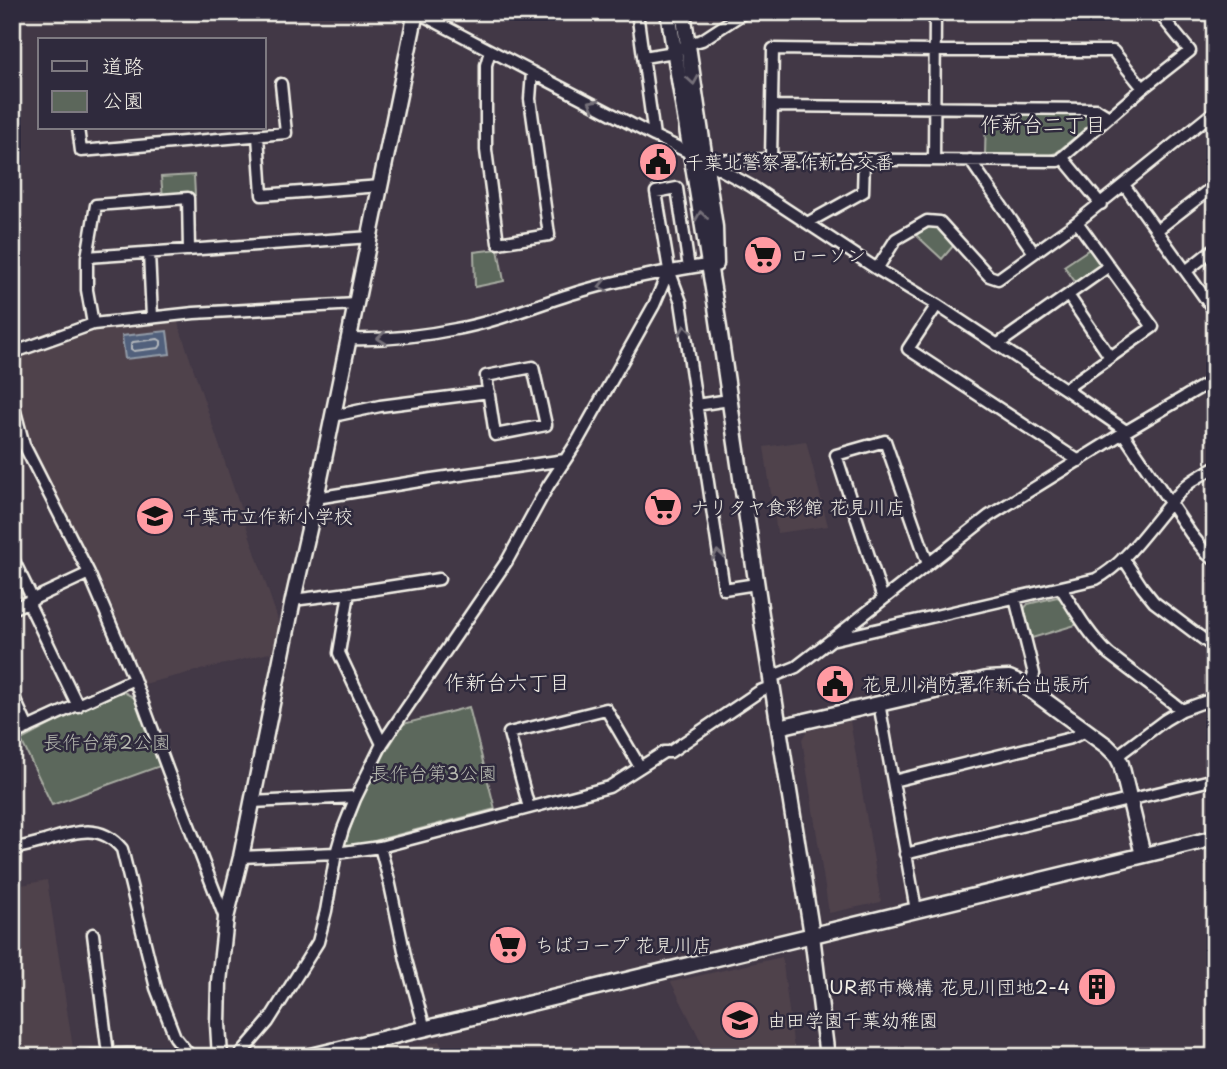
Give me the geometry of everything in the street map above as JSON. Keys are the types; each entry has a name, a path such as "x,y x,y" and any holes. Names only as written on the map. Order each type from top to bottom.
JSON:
{"street":[{"path":"220,1057 219,982 226,918 357,304 416,12 751,186 1065,389 1124,432 1191,534 1215,560"},
{"path":"637,12 654,136"},
{"path":"668,12 690,153 712,264 729,400 812,935 827,1057"},
{"path":"683,12 715,227 712,264"},
{"path":"644,57 674,52 702,40 745,12"},
{"path":"934,160 935,12"},
{"path":"706,162 771,159 1058,161 1190,51 1158,12"},
{"path":"771,159 773,49 1113,51 1143,88"},
{"path":"490,51 486,65 486,150 498,243 549,235 530,99 532,72"},
{"path":"78,130 81,151 286,133 281,84"},
{"path":"772,106 1096,109 1109,117"},
{"path":"877,269 896,239 927,221 940,222 989,276 998,279 1101,204 1215,111"},
{"path":"258,136 262,195 381,186"},
{"path":"1062,157 1101,204"},
{"path":"807,223 863,192 864,159"},
{"path":"970,160 1034,253"},
{"path":"1124,185 1215,312"},
{"path":"1157,230 1215,185"},
{"path":"689,268 677,188 656,192 669,270 681,302 723,589 756,584"},
{"path":"93,324 87,290 87,257 96,205 188,198 189,250"},
{"path":"1065,389 1153,327 1077,222"},
{"path":"87,257 371,237"},
{"path":"1186,271 1215,248"},
{"path":"149,253 152,317"},
{"path":"349,339 373,340 457,329 585,290 669,270 712,264"},
{"path":"997,345 1109,266"},
{"path":"238,1057 268,1022 318,942 343,829 382,744 507,561 654,305 669,270"},
{"path":"1068,295 1110,357"},
{"path":"12,353 93,324 152,317 357,304"},
{"path":"937,306 908,349 1079,461"},
{"path":"533,368 546,425 495,435 489,392 486,376 533,368"},
{"path":"241,857 336,853 380,847 608,787 664,752 670,752 796,667 989,516 1215,379"},
{"path":"333,416 380,406 489,392"},
{"path":"12,400 16,430 89,573 134,679 226,918"},
{"path":"696,405 729,400"},
{"path":"883,599 836,455 884,441 928,564"},
{"path":"316,498 565,460"},
{"path":"831,640 1096,579 1108,573 1123,558 1189,483 1215,467"},
{"path":"12,557 78,706"},
{"path":"1123,558 1154,601 1215,648"},
{"path":"12,609 89,573"},
{"path":"293,600 439,579"},
{"path":"1061,589 1100,645 1182,710"},
{"path":"349,593 339,653 382,744"},
{"path":"1015,598 1034,674 1028,688"},
{"path":"779,727 987,678 1009,678 1028,688 1107,746 1117,757 1143,855"},
{"path":"12,735 134,679"},
{"path":"12,694 28,728"},
{"path":"1117,757 1165,720 1182,710 1215,698"},
{"path":"879,703 916,910"},
{"path":"529,808 509,733 606,709 640,767"},
{"path":"893,781 1071,738 1086,731"},
{"path":"905,854 1215,779"},
{"path":"252,802 356,797"},
{"path":"12,849 87,831 114,839 122,849 156,988 175,1037 191,1057"},
{"path":"307,1057 1215,838"},
{"path":"380,847 425,1029"},
{"path":"93,934 108,1054"},
{"path":"78,1057 108,1054 171,1057"}],"shaded area":[{"name":"千葉市立作新小学校","path":"177,320 279,623 273,652 144,684 98,573 37,459 12,382 12,356 87,331"},
{"path":"806,441 828,526 777,533 764,447"},
{"path":"850,721 881,902 829,913 802,739 807,731"},
{"path":"12,867 17,886 47,880 74,1055 12,1057"},
{"name":"由田学園千葉幼稚園","path":"782,957 795,1057 709,1057 671,982"},
{"path":"439,1041 447,1057 375,1057"}],"green space":[{"path":"986,114 1090,114 1092,123 1056,153 1047,156 985,156"},
{"path":"194,175 195,195 163,197 161,177"},
{"path":"930,226 936,226 954,245 942,259 915,234"},
{"path":"1091,248 1100,261 1098,267 1076,283 1064,266"},
{"path":"498,249 504,281 475,287 474,252"},
{"path":"1057,597 1062,599 1079,624 1032,638 1024,609 1028,604"},
{"name":"長作台第2公園","path":"118,689 135,698 160,766 52,805 21,740"},
{"name":"長作台第3公園","path":"469,707 495,809 348,848 344,845 363,795 403,724"}],"water":[{"path":"167,331 170,354 125,359 122,336"}],"place":[{"name":"千葉北警察署作新台交番","path":"658,162"},
{"name":"ローソン","path":"763,255"},
{"name":"ナリタヤ食彩館 花見川店","path":"663,507"},
{"name":"千葉市立作新小学校","path":"155,516"},
{"name":"花見川消防署作新台出張所","path":"835,684"},
{"name":"ちばコープ 花見川店","path":"508,945"},
{"name":"UR都市機構 花見川団地2-4","path":"1097,987"},
{"name":"由田学園千葉幼稚園","path":"740,1020"}],"district":[{"name":"作新台二丁目","path":"1043,125"},
{"name":"作新台六丁目","path":"507,683"}]}
